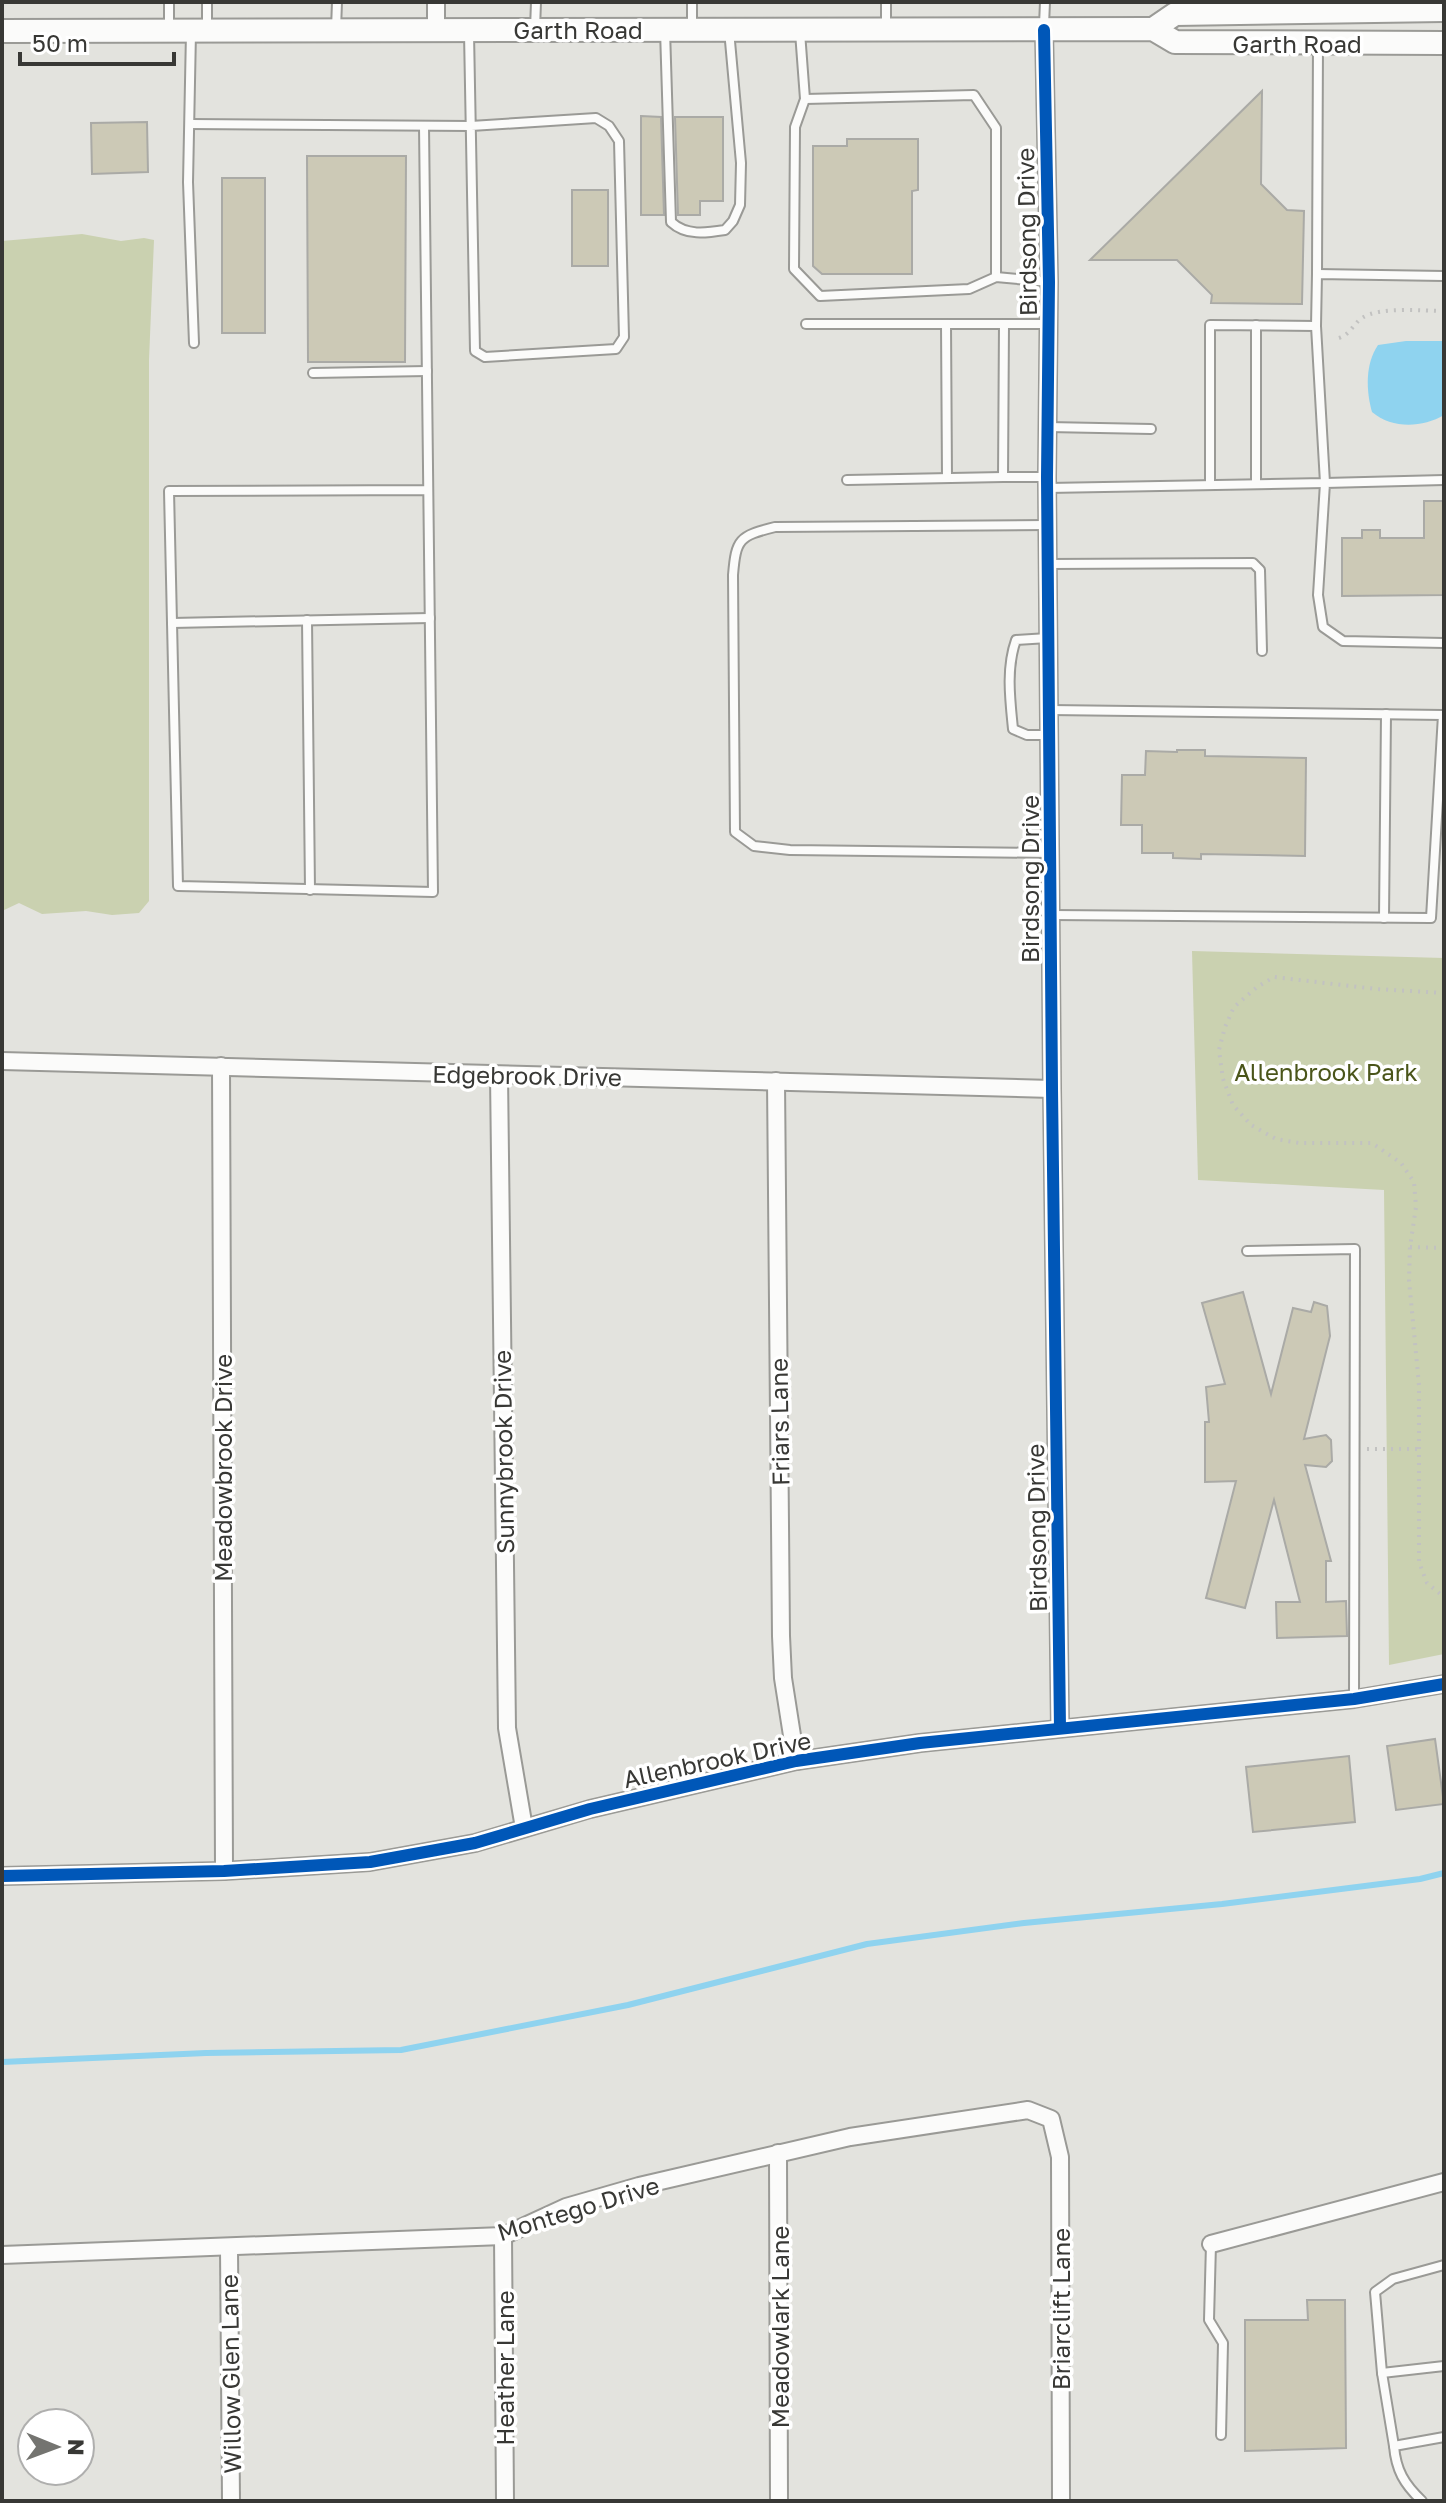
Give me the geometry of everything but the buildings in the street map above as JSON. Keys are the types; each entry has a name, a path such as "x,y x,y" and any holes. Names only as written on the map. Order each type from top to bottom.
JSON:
{"main road":[{"name":"Garth Road","path":"1153,29 1175,14 1253,8 1444,10"},
{"name":"Garth Road","path":"2,31 1153,29 1175,42 1441,42"}],"street":[{"path":"436,2 436,29"},
{"name":"Birdsong Drive","path":"1044,30 1049,282 1048,564 1060,1728"},
{"name":"Edgebrook Drive","path":"2,1061 1052,1089"},
{"name":"Meadowbrook Drive","path":"221,1066 224,1871"},
{"name":"Sunnybrook Drive","path":"499,1075 507,1728 524,1828"},
{"name":"Friars Lane","path":"776,1081 781,1636 783,1678 796,1761"},
{"name":"Allenbrook Drive","path":"2,1876 224,1871 370,1862 475,1843 590,1809 796,1761 920,1743 1354,1699 1444,1684"},
{"name":"Montego Drive","path":"2,2255 503,2236 566,2207 639,2186 850,2137 1028,2110 1051,2119"},
{"name":"Briarclift Lane","path":"1051,2119 1060,2157 1061,2501"},
{"name":"Meadowlark Lane","path":"778,2153 779,2501"},
{"path":"1211,2244 1444,2182"},
{"name":"Heather Lane","path":"503,2236 505,2501"},
{"name":"Willow Glen Lane","path":"229,2248 231,2501"}],"lane":[{"path":"169,2 189,30"},
{"path":"194,343 188,182 189,30 207,2"},
{"path":"336,29 337,2"},
{"path":"535,29 536,2"},
{"path":"692,2 692,29"},
{"path":"886,2 886,30"},
{"path":"1044,30 1045,2"},
{"path":"190,124 471,126 596,118 609,126 619,141 624,337 616,349 485,357 475,351 471,126 469,29"},
{"path":"665,29 671,222 680,230 694,232 725,230 740,205 741,163 729,29"},
{"path":"800,31 805,99 795,127 794,269 820,296 969,289 996,277 1049,282"},
{"path":"1318,42 1316,326 1325,483 1318,595 1323,627 1343,641 1444,643"},
{"path":"805,99 974,95 996,128 996,277"},
{"path":"424,126 433,892 178,886 169,491 428,490"},
{"path":"1317,274 1444,276"},
{"path":"806,324 1049,324"},
{"path":"946,324 947,478"},
{"path":"1003,477 1004,324"},
{"path":"1210,485 1210,325 1316,326"},
{"path":"1256,325 1256,484"},
{"path":"313,373 427,371"},
{"path":"1048,427 1151,429"},
{"path":"847,480 1003,477 1048,482 1210,485 1444,480"},
{"path":"1048,525 775,527 751,533 735,549 733,651 735,832 754,846 790,850 1051,853"},
{"path":"1048,564 1253,563 1260,570 1262,651"},
{"path":"172,623 430,618"},
{"path":"307,620 310,890"},
{"path":"1049,638 1016,640 1010,658 1013,729 1027,735 1050,735"},
{"path":"1050,710 1443,715 1431,918 1052,915"},
{"path":"1384,918 1386,714"},
{"path":"1247,1251 1355,1249 1354,1699"},
{"path":"1211,2244 1209,2320 1223,2343 1221,2435"},
{"path":"1422,2501 1413,2493 1396,2466 1382,2373 1375,2292 1393,2279 1444,2265"},
{"path":"1382,2373 1444,2366"},
{"path":"1394,2446 1444,2437"}],"path":[{"path":"1339,338 1346,336 1362,318 1379,312 1444,311"},
{"path":"1444,993 1274,977 1234,1007 1219,1050 1223,1079 1233,1105 1251,1125 1276,1139 1299,1143 1372,1143 1401,1163 1414,1182 1416,1207 1409,1280 1419,1385 1419,1562 1427,1583 1444,1597"},
{"path":"1410,1247 1444,1248"},
{"path":"1354,1449 1421,1449"}],"green space":[{"path":"82,234 121,241 154,240 149,360 149,901 139,913 112,915 86,911 42,914 19,903 2,911 2,241"},
{"name":"Allenbrook Park","path":"1192,951 1444,958 1444,1654 1389,1665 1384,1190 1198,1180"}],"water":[{"path":"1444,341 1444,415 1407,425 1380,418 1372,412 1368,378 1378,345"}],"waterway":[{"path":"2,2062 206,2053 401,2050 628,2005 867,1944 1024,1923 1222,1904 1420,1879 1444,1873"}],"cycle path":[{"path":"1044,30 1049,282 1047,477 1060,1728"},
{"path":"2,1876 224,1871 370,1862 475,1843 590,1809 796,1761 920,1743 1354,1699 1444,1684"}]}
